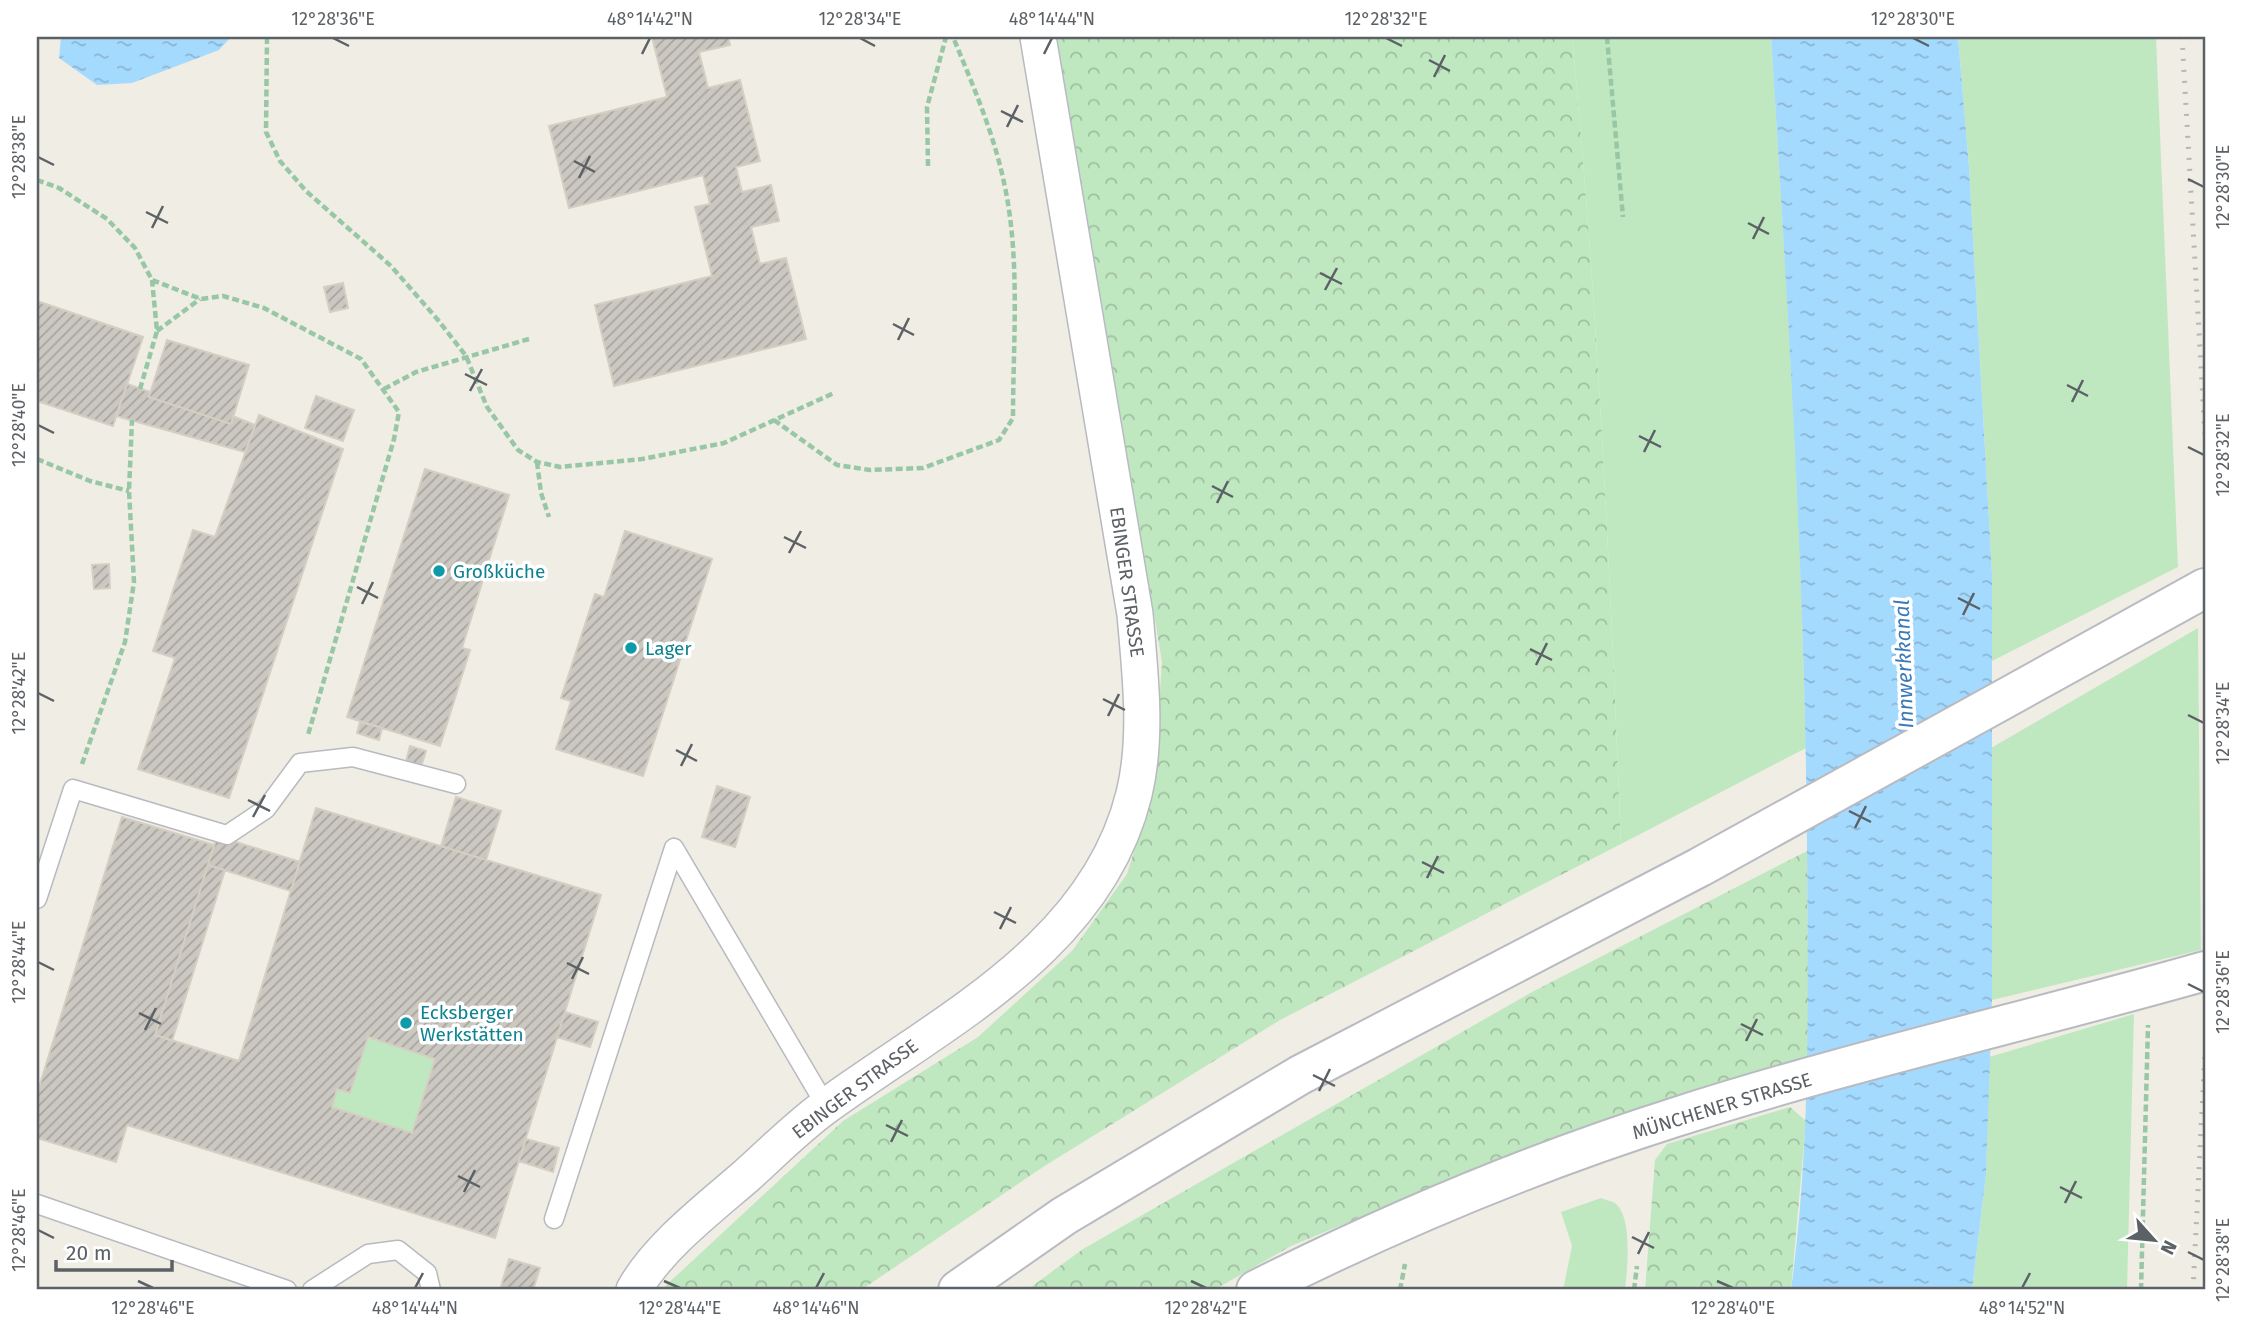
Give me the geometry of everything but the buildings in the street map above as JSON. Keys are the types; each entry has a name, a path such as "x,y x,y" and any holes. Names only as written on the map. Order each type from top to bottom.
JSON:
{"main road":[{"path":"958,1290 1064,1216 1300,1075 1700,867 2205,588"},
{"name":"MÜNCHENER STRASSE","path":"1256,1290 1350,1242 1463,1195 1558,1157 1677,1116 2205,971"}],"street":[{"name":"EBINGER STRASSE","path":"634,1290 653,1264 710,1207 825,1106 975,1005 1029,962 1102,872 1121,835 1135,793 1140,746 1141,685 1135,614 1038,37"}],"lane":[{"path":"37,899 73,789 227,835 266,809 300,763 353,757 456,784"},
{"path":"554,1219 674,848 825,1106"},
{"path":"37,1204 287,1290"},
{"path":"312,1290 368,1254 398,1250 428,1273 431,1290"}],"path":[{"path":"267,37 266,132 280,161 306,191 391,267 466,356 487,407 518,450 537,462 560,467 642,459 724,443 834,393"},
{"path":"928,166 926,107 946,37"},
{"path":"774,420 837,465 870,470 923,468 999,440 1013,418 1013,247 1004,179 984,113 953,37"},
{"path":"1607,37 1623,217"},
{"path":"37,180 59,188 107,219 135,248 152,280 157,331 140,389"},
{"path":"152,280 201,299"},
{"path":"157,331 201,299 223,296 264,308 361,359 399,412 394,439 300,763"},
{"path":"384,389 416,372 529,339"},
{"path":"73,789 125,642 134,582 129,491 132,420"},
{"path":"37,459 90,481 129,491"},
{"path":"537,462 541,493 549,517"},
{"path":"2132,991 2141,1290"},
{"path":"1400,1290 1407,1252"},
{"path":"1634,1290 1637,1265"}],"green space":[{"path":"1057,37 1572,37 1596,339 1621,844 1280,1020 1043,1167 861,1290 661,1290 843,1121 978,1037 1072,951 1127,874 1153,791 1162,662"},
{"path":"1572,37 1771,37 1797,451 1806,748 1621,844 1596,339"},
{"path":"1958,37 2156,37 2178,567 1992,661 1992,573 1969,167"},
{"path":"2198,628 2201,950 1992,1000 1991,748"},
{"path":"1807,851 1809,1059 1513,1154 1291,1246 1214,1290 1027,1290 1083,1249 1532,992"},
{"path":"2134,1014 2127,1290 1972,1290 1986,1175 1989,1057"},
{"path":"368,1037 435,1059 412,1133 332,1107 337,1089 350,1092"},
{"path":"1790,1107 1806,1121 1791,1290 1645,1290 1655,1160 1667,1144"},
{"path":"1601,1198 1616,1204 1625,1221 1628,1245 1625,1290 1563,1290 1572,1246 1561,1212"}],"water":[{"path":"61,37 231,37 219,50 132,83 97,85 59,58"},
{"name":"Innwerkkanal","path":"1771,37 1958,37 1969,167 1992,573 1992,1000 1986,1175 1972,1290 1791,1290 1802,1180 1807,1070 1806,747 1795,443"}],"railway":[{"path":"2182,37 2205,435"},
{"path":"2193,1290 2205,1051"}],"place":[{"name":"Großküche","path":"439,571"},
{"name":"Lager","path":"631,648"},
{"name":"Ecksberger Werkstätten","path":"406,1023"}]}
